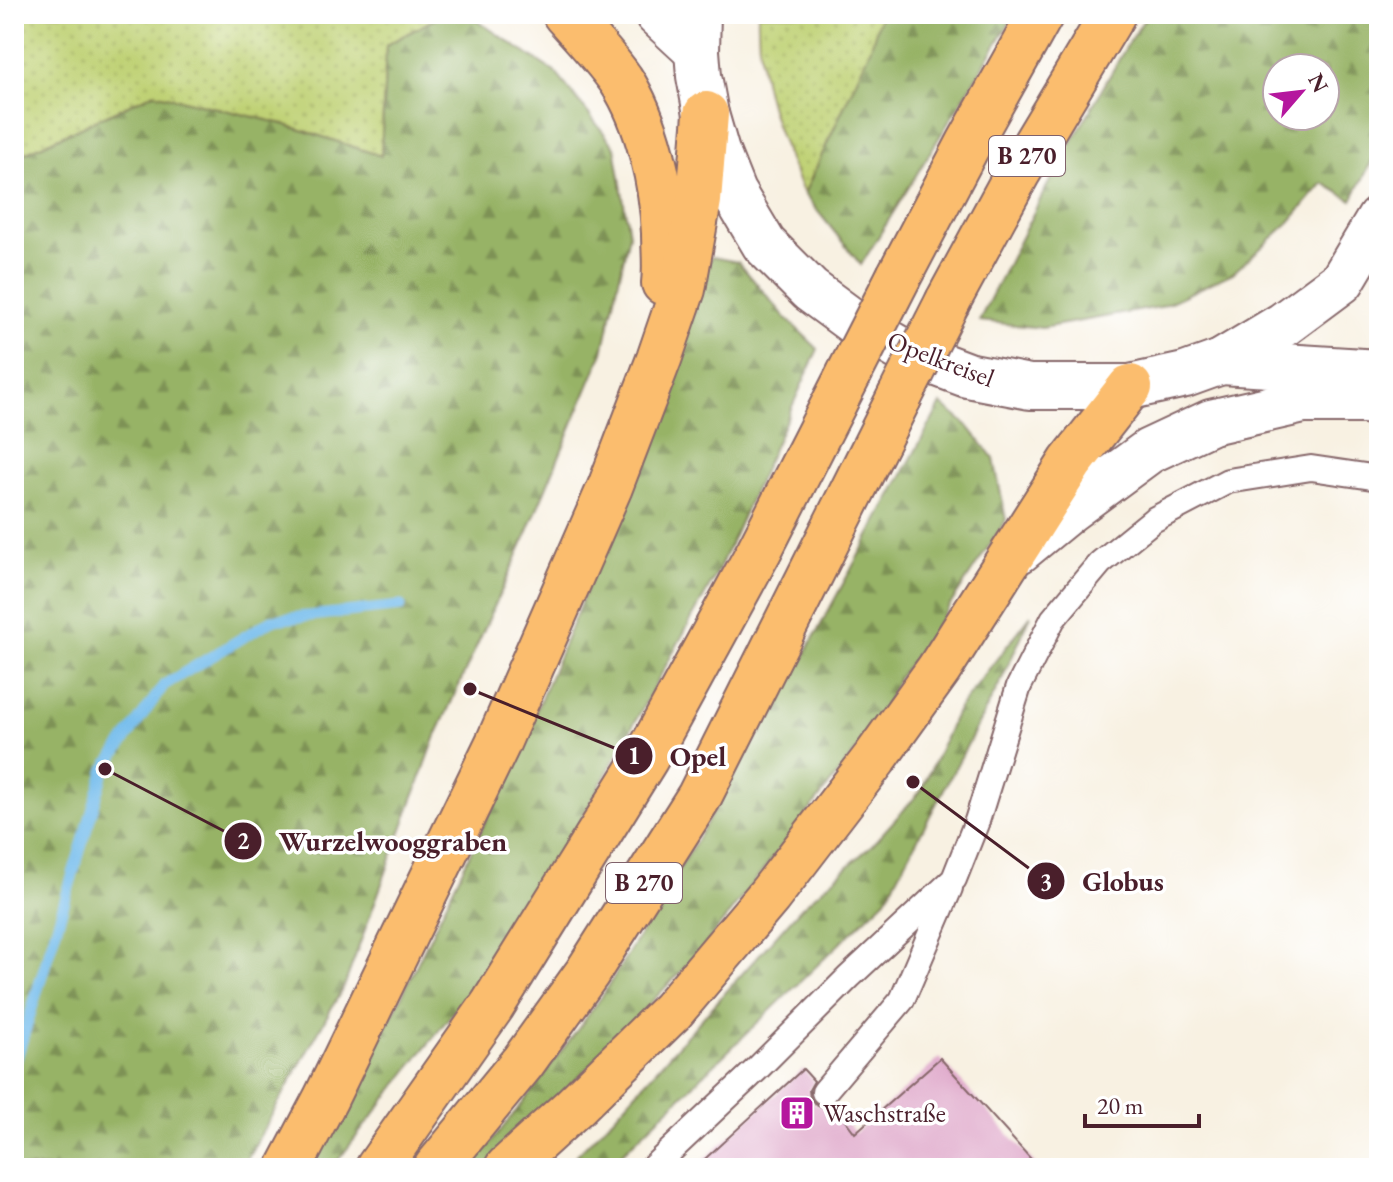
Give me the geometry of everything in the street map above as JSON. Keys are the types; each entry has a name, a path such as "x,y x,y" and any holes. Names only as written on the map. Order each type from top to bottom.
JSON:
{"highway":[{"path":"565,14 596,47 622,82 651,149 663,207 665,276 641,403"},
{"name":"B 270","path":"378,1168 492,1006 646,758 759,551 969,143 1041,14"},
{"name":"B 270","path":"436,1168 523,1062 587,973 699,797 948,301 1017,174 1113,14"},
{"path":"289,1168 498,743 610,487 683,289 699,200 706,114"},
{"path":"507,1168 672,1011 769,896 939,669 1071,462 1130,387"}],"street":[{"path":"657,14 697,32"},
{"name":"Opelkreisel","path":"697,32 706,114 717,152 733,192 764,244 810,290 852,321 906,352 967,375 1030,387 1130,387 1185,375 1221,362 1284,324 1342,281 1379,219"},
{"path":"1221,362 1379,372"},
{"path":"1005,563 1130,464 1149,451 1211,422 1303,401 1366,401 1379,404"}],"lane":[{"path":"824,1092 902,1000 977,821 1019,686 1053,619 1100,563 1153,520 1228,481 1311,468 1379,478"},
{"path":"652,1168 954,879"}],"green space":[{"path":"14,14 444,14 386,45 381,156 283,124 154,93 14,158"},
{"path":"444,14 467,14 556,73 615,147 629,234 603,352 523,543 436,736 345,984 242,1168 14,1168 14,158 154,93 283,124 381,156 386,45"},
{"path":"758,14 881,14 871,49 804,194 770,107 758,38"},
{"path":"881,14 1015,14 861,265 804,194 870,50"},
{"path":"1148,14 1379,14 1379,147 1352,200 1323,183 1290,222 1233,273 1160,307 1042,328 979,321 1046,188"},
{"path":"711,257 738,262 785,317 818,349 718,571 544,887 457,1007 332,1168 309,1168 396,1008 520,749 637,469"},
{"path":"941,404 967,425 994,459 1006,520 925,643 898,678 876,725 697,955 532,1125 484,1168 471,1168 603,995 794,674"},
{"path":"1031,615 1002,679 886,899 607,1168 564,1168 614,1117 801,908 872,845 921,791 958,709"}],"building":[{"path":"940,1058 1039,1168 695,1168 803,1069 814,1081 809,1090 814,1103 822,1107 833,1104 855,1133"}],"waterway":[{"path":"14,1067 105,769 164,685 272,620 401,606"}],"place":[{"name":"Opel","path":"470,689"},
{"name":"Wurzelwooggraben","path":"105,769"},
{"name":"Globus","path":"913,782"},
{"name":"Waschstraße","path":"797,1113"}]}
